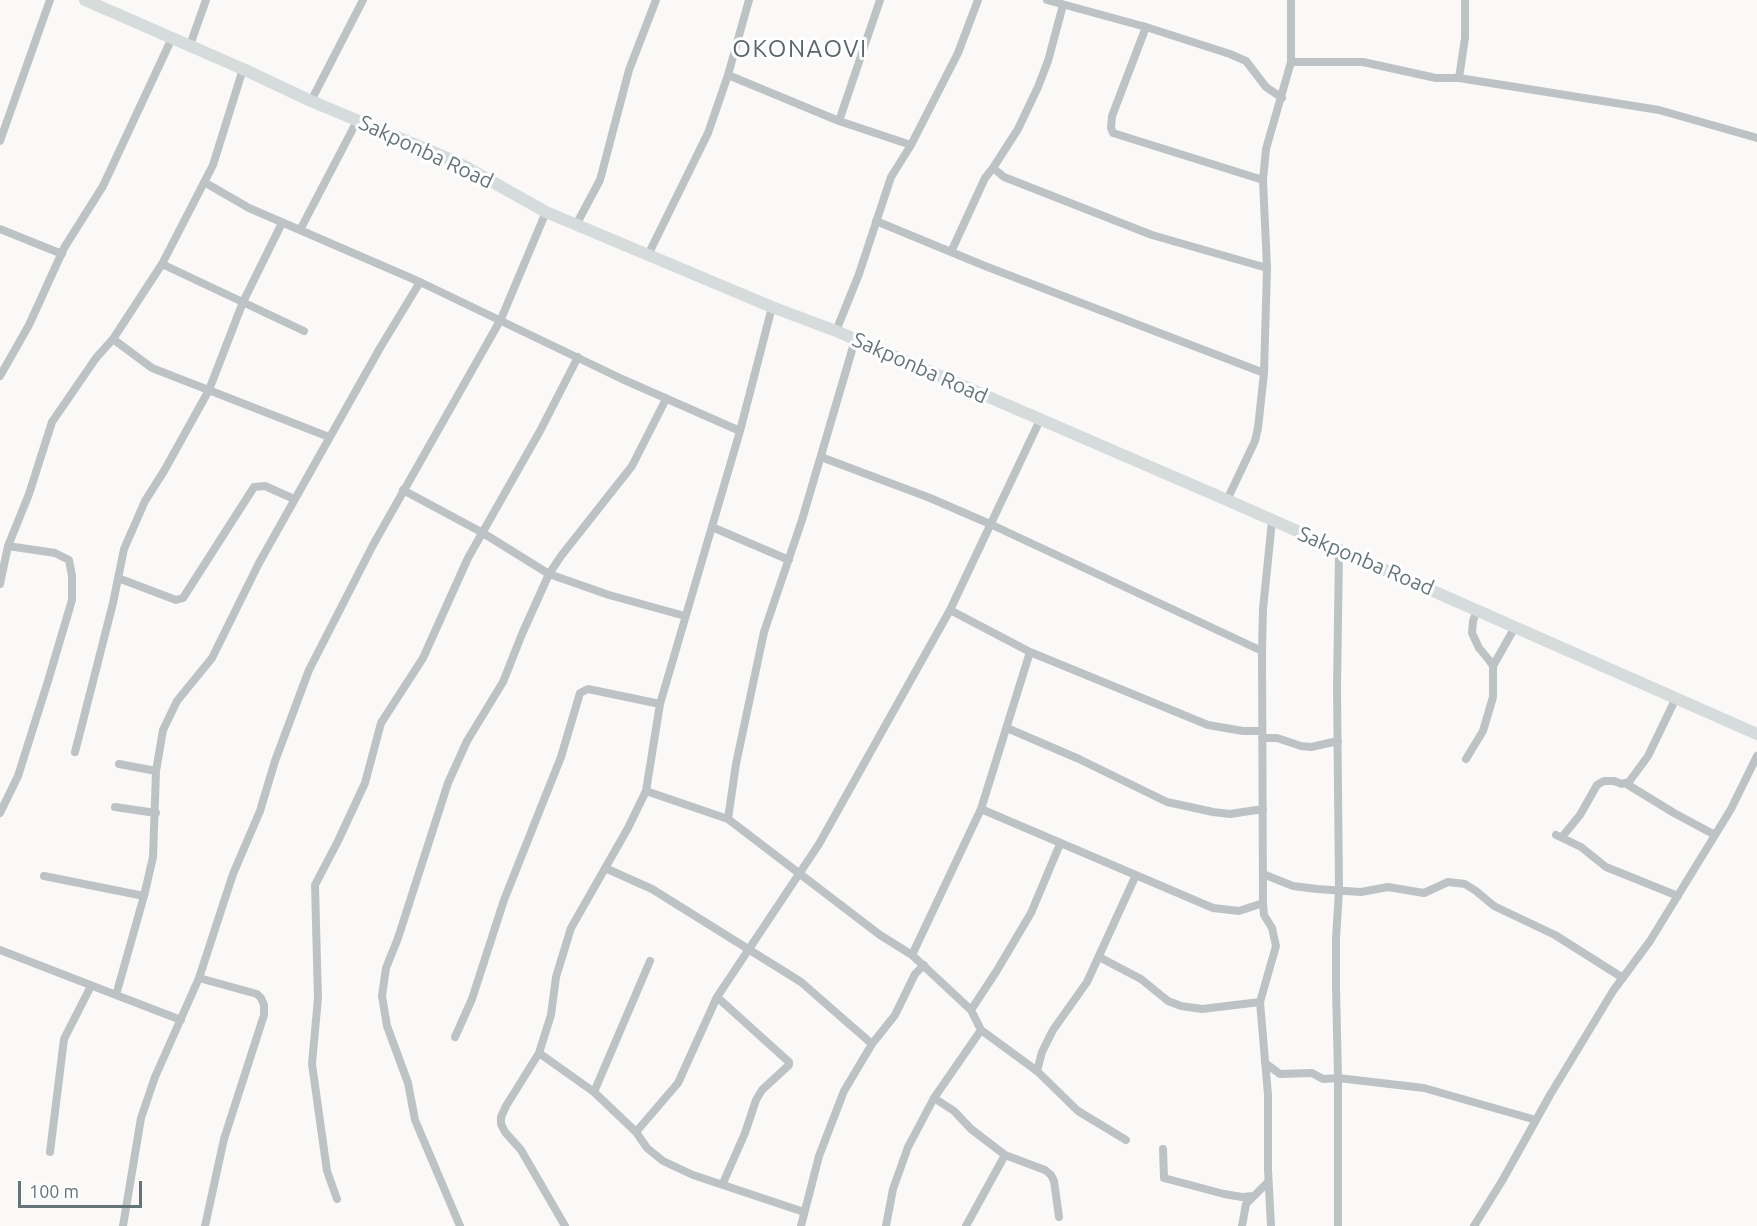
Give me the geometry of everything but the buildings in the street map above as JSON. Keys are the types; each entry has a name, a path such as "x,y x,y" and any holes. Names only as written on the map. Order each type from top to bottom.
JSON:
{"main road":[{"name":"Sakponba Road","path":"86,0 310,101 457,162 546,212 772,307 836,331 1339,549 1757,734"}],"street":[{"path":"0,141 15,93 50,0"},
{"path":"190,45 206,0"},
{"path":"310,101 363,0"},
{"path":"576,225 600,180 629,70 656,0"},
{"path":"648,255 708,133 728,75 749,0"},
{"path":"839,121 880,0"},
{"path":"836,331 859,274 891,177 911,145 958,53 978,0"},
{"path":"1047,0 1146,27 1246,61 1266,87 1282,98"},
{"path":"1227,500 1255,441 1264,373 1267,268 1263,180 1266,149 1291,62 1291,0"},
{"path":"1460,78 1465,38 1465,0"},
{"path":"951,252 985,178 1018,129 1038,87 1048,61 1063,5"},
{"path":"1146,27 1112,116 1113,133 1263,180"},
{"path":"0,376 28,325 62,254 103,186 172,38"},
{"path":"1291,62 1363,62 1436,78 1460,78 1659,110 1757,138"},
{"path":"0,584 8,546 52,422 96,358 113,339 162,264 213,165 243,69"},
{"path":"728,75 839,121 911,145"},
{"path":"300,230 357,121"},
{"path":"993,168 1004,177 1152,235 1267,268"},
{"path":"204,182 249,208 420,282 666,399 740,431"},
{"path":"123,1226 141,1118 156,1077 199,978 233,874 261,811 275,761 309,670 373,544 501,319 546,212"},
{"path":"876,221 1264,373"},
{"path":"75,752 124,549 145,501 209,390 243,302 282,223"},
{"path":"0,229 62,254"},
{"path":"162,264 304,331"},
{"path":"116,995 153,857 156,771 163,730 177,701 212,658 259,563 328,437 420,282"},
{"path":"565,1226 521,1150 505,1132 501,1124 501,1116 539,1053 551,1015 556,977 571,928 646,791 660,704 740,431 772,307"},
{"path":"113,339 152,368 328,437"},
{"path":"728,819 736,764 764,632 789,560 855,340"},
{"path":"337,1199 327,1171 312,1064 318,998 315,885 365,783 381,723 423,658 468,558 540,432 578,357"},
{"path":"460,1226 415,1120 408,1083 387,1026 382,996 386,968 398,938 448,783 467,741 503,682 549,574 632,466 666,399"},
{"path":"636,1132 678,1083 717,997 819,844 950,610 1041,420"},
{"path":"821,457 930,498 990,524 1262,651"},
{"path":"118,578 176,600 183,598 254,487 265,486 294,499"},
{"path":"403,490 483,532 549,574 609,595 685,616"},
{"path":"1271,1226 1268,1182 1268,1095 1260,1002 1276,946 1272,928 1264,915 1263,903 1262,651 1263,609 1272,521"},
{"path":"712,527 789,560"},
{"path":"0,813 18,776 72,600 69,560 55,553 8,546"},
{"path":"1338,1226 1336,949 1339,890 1339,549"},
{"path":"950,610 1030,652 1208,725 1262,734 1301,746 1311,747 1338,741"},
{"path":"1477,610 1472,633 1479,648 1493,666"},
{"path":"1466,759 1483,731 1491,705 1493,666 1515,627"},
{"path":"912,955 981,809 1030,652"},
{"path":"455,1037 472,999 504,900 561,757 580,693 588,689 660,704"},
{"path":"1625,783 1629,782 1648,756 1676,698"},
{"path":"1007,728 1079,759 1167,802 1230,814 1263,809"},
{"path":"1474,1226 1623,978 1650,941 1731,809 1757,756"},
{"path":"119,764 156,771"},
{"path":"1678,896 1606,867 1581,847 1559,836 1580,815 1597,785 1604,781 1625,783 1715,835"},
{"path":"646,791 728,819 880,935 912,955 971,1010 981,1030 1037,1071 1078,1111 1126,1140"},
{"path":"115,807 156,813"},
{"path":"981,809 1213,908 1239,911 1263,903"},
{"path":"971,1010 1031,913 1060,844"},
{"path":"605,868 652,889 801,982 872,1044"},
{"path":"1037,1071 1042,1052 1053,1030 1087,982 1136,874"},
{"path":"1263,874 1293,886 1361,892 1388,887 1424,893 1448,882 1465,884 1494,906 1555,935 1623,978"},
{"path":"44,876 144,896"},
{"path":"0,950 181,1020"},
{"path":"1099,957 1141,979 1168,1001 1181,1006 1202,1009 1260,1002"},
{"path":"594,1092 650,961"},
{"path":"801,1226 819,1156 844,1091 872,1044 895,1015 915,974 924,965"},
{"path":"199,978 256,994 264,1005 264,1015 224,1139 205,1226"},
{"path":"51,1152 64,1039 91,986"},
{"path":"717,997 789,1062 762,1090 756,1100 746,1133 723,1183"},
{"path":"886,1226 893,1189 908,1147 934,1098 981,1030"},
{"path":"539,1053 594,1092 636,1132 647,1149 663,1161 693,1174 804,1212"},
{"path":"1265,1063 1280,1074 1312,1073 1323,1079 1338,1078 1424,1088 1536,1120"},
{"path":"934,1098 954,1111 971,1129 1005,1155 1045,1170 1051,1175 1054,1181 1059,1217"},
{"path":"1163,1149 1164,1178 1217,1193 1242,1197 1253,1196"},
{"path":"966,1226 1005,1155"},
{"path":"1242,1226 1246,1204 1268,1182"}],"district":[{"name":"OKONAOVI","path":"800,49"}]}
